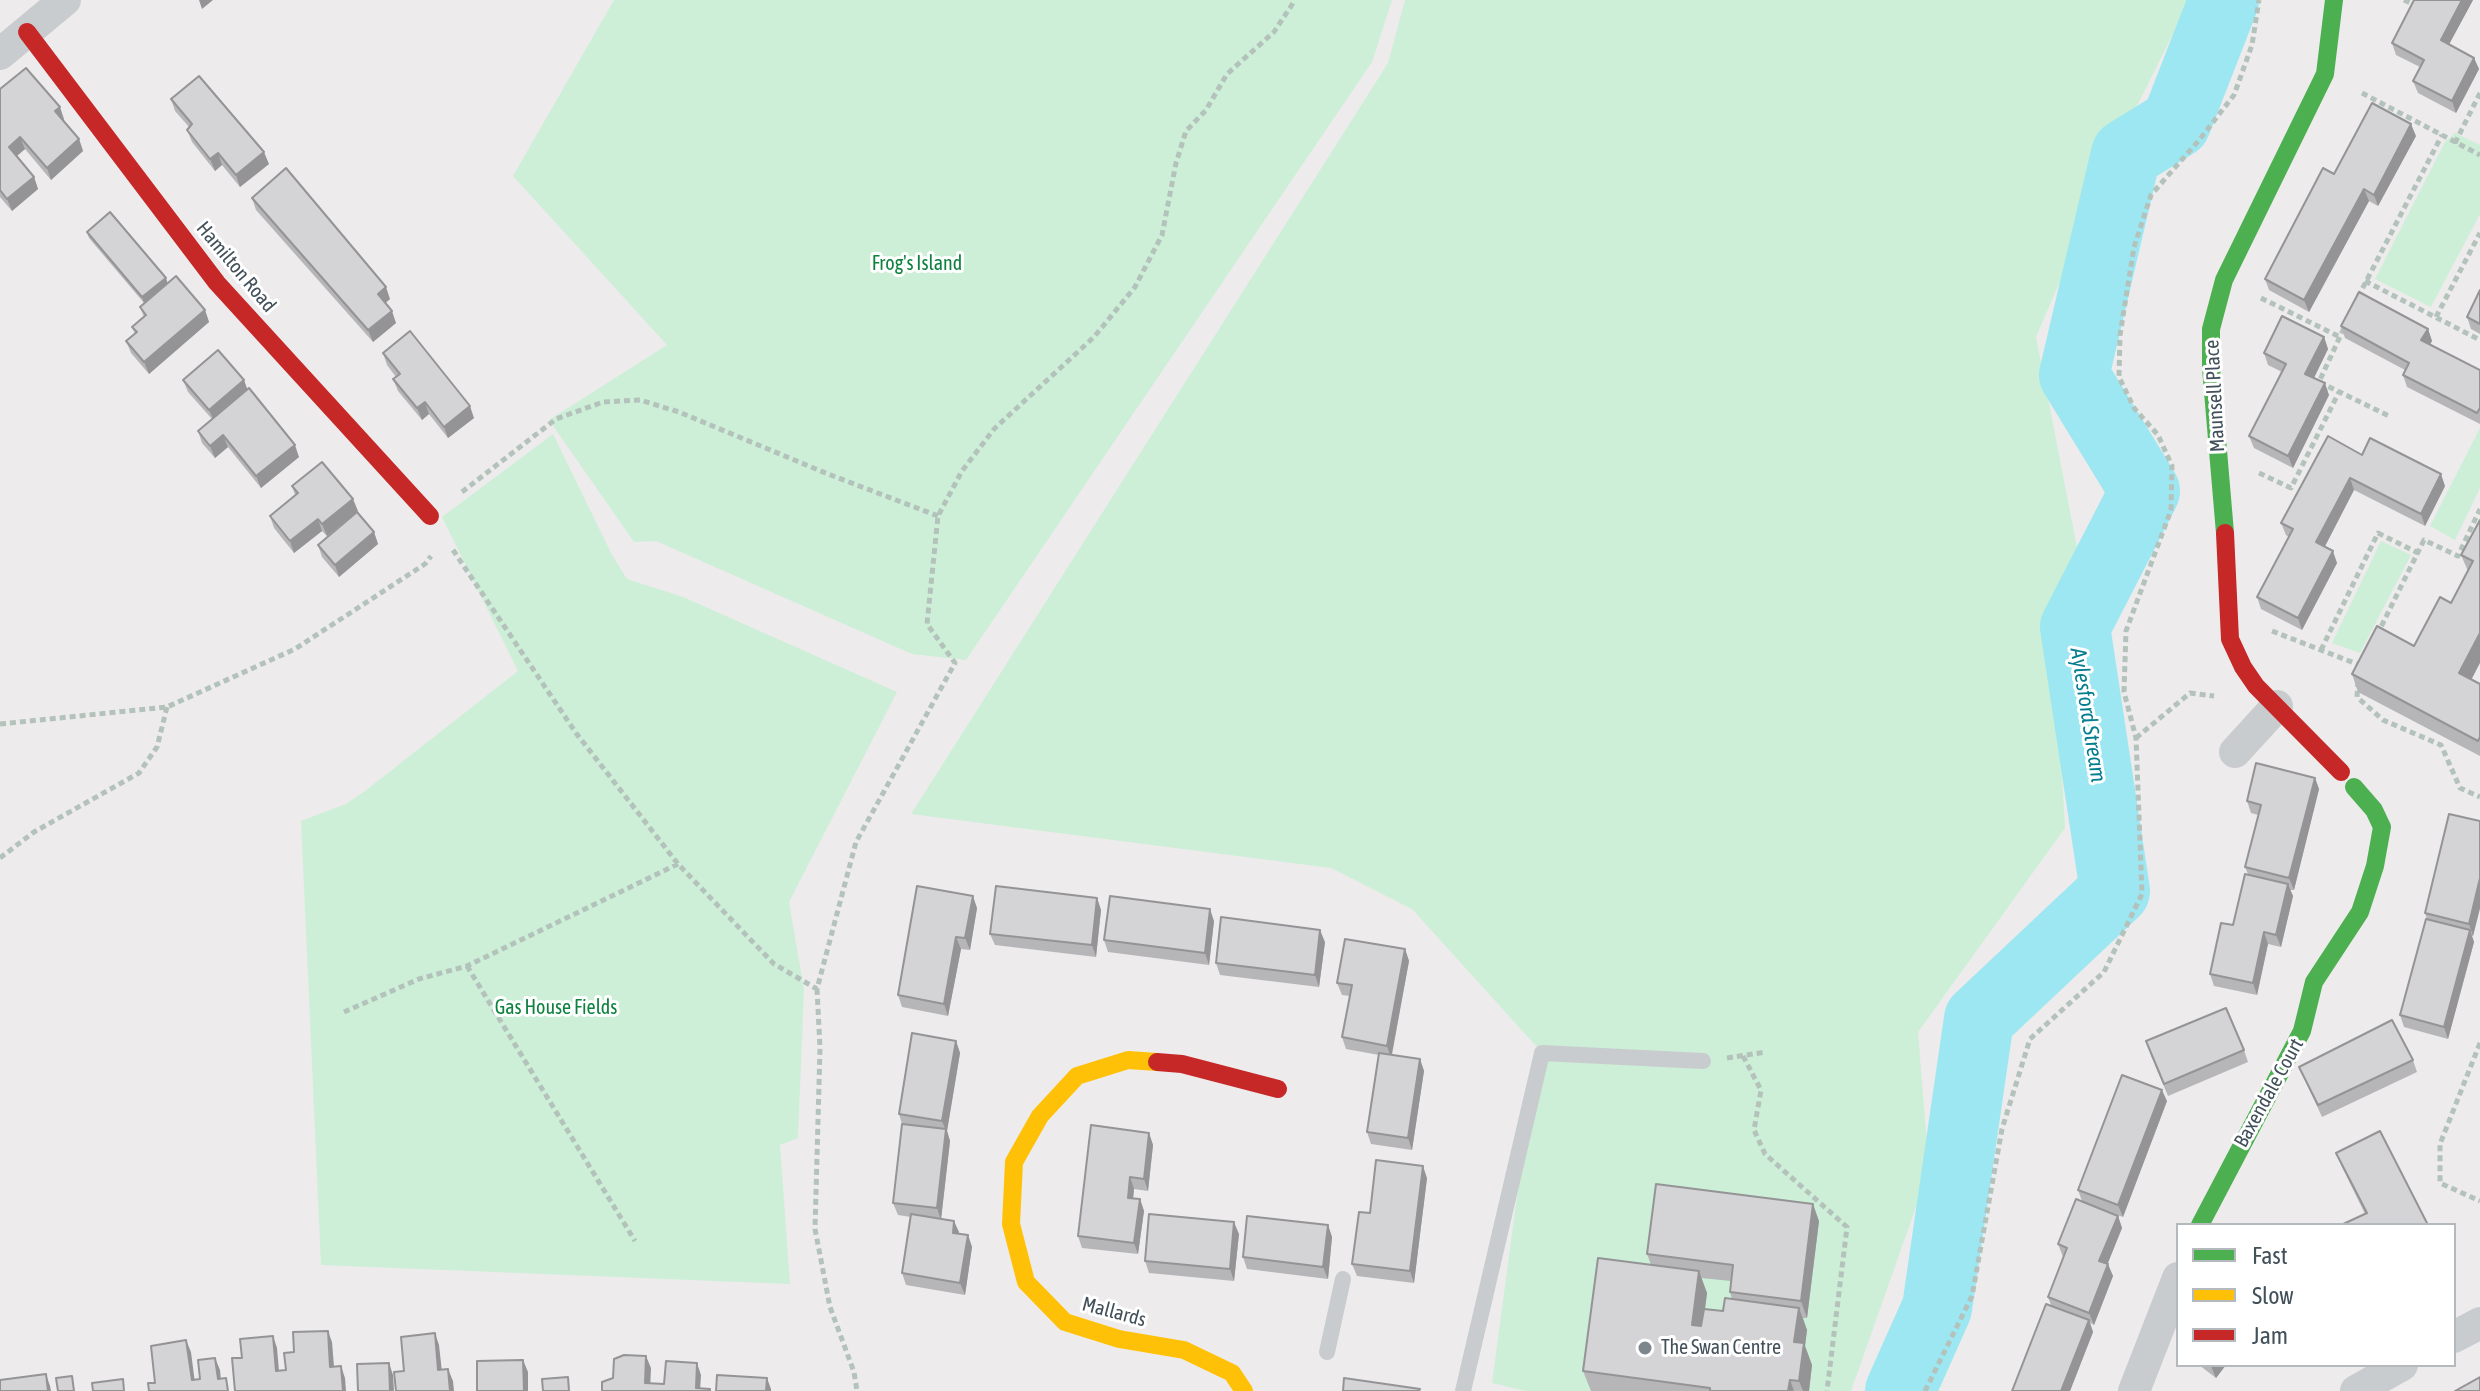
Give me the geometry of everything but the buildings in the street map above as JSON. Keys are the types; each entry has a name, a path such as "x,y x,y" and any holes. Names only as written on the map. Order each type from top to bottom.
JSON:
{"street":[{"path":"0,54 65,0"},
{"name":"Maunsell Place","path":"2334,0 2325,74 2224,280 2211,329 2228,566 2230,639 2253,681 2341,772"},
{"name":"Hamilton Road","path":"27,32 217,283 430,516"},
{"path":"2235,752 2277,706"},
{"name":"Baxendale Court","path":"2201,1223 2302,1031 2314,982 2360,912 2375,866 2382,827 2374,810 2354,787"},
{"name":"Mallards","path":"1244,1391 1232,1373 1184,1350 1119,1339 1065,1322 1026,1282 1011,1224 1014,1162 1040,1116 1077,1076 1128,1060 1182,1064 1278,1089"},
{"path":"2134,1391 2176,1283"},
{"path":"2456,1336 2480,1323"},
{"path":"2356,1391 2398,1367"}],"lane":[{"path":"1463,1391 1542,1053 1703,1061"},
{"path":"1327,1352 1343,1279"}],"path":[{"path":"857,1391 854,1372 830,1307 815,1229 820,1048 817,989 856,842 955,663 927,624 938,516 962,471 994,429 1094,337 1135,287 1162,235 1176,163 1186,131 1206,110 1227,74 1274,32 1295,0"},
{"path":"1925,1391 1972,1296 2002,1129 2030,1039 2104,972 2142,894 2136,738 2124,692 2126,631 2171,510 2172,466 2158,435 2134,408 2119,377 2120,335 2134,247 2151,195 2234,95 2252,45 2259,0"},
{"path":"2404,0 2417,7"},
{"path":"2325,74 2480,155"},
{"path":"2455,143 2480,93"},
{"path":"2353,309 2442,135"},
{"path":"2436,317 2480,233"},
{"path":"2224,280 2340,337"},
{"path":"2365,281 2480,340"},
{"path":"2346,323 2319,382 2391,417"},
{"path":"2218,453 2291,488 2339,392"},
{"path":"430,516 556,419 603,402 640,400 679,412 938,516"},
{"path":"2376,638 2424,540 2458,556 2480,509"},
{"path":"0,724 167,707 295,649 425,564 433,552 430,516"},
{"path":"430,516 576,733 678,864 774,964 817,989"},
{"path":"2321,650 2378,533 2418,553"},
{"path":"2230,615 2362,666"},
{"path":"2369,652 2356,688 2357,697 2383,720 2441,745 2460,788 2480,797"},
{"path":"2136,738 2190,693 2222,697 2253,681"},
{"path":"0,858 34,832 139,773 157,747 167,707"},
{"path":"344,1012 419,979 467,966 678,864"},
{"path":"467,966 635,1241"},
{"path":"2480,1043 2440,1144 2440,1183 2480,1201"},
{"path":"1703,1061 1766,1052"},
{"path":"1743,1056 1761,1090 1754,1130 1765,1154 1847,1227 1827,1391"}],"green space":[{"name":"Frog's Island","path":"614,0 1392,0 1372,62 966,660 912,654 656,541 634,542 549,420 667,345 513,176"},
{"name":"The Swan Centre","path":"1405,0 2190,0 2127,126 2036,337 2083,578 2055,657 2065,828 1918,1032 1929,1170 1851,1391 1526,1391 1492,1383 1537,1047 1412,909 1331,868 911,814 1388,63"},
{"path":"2455,133 2480,145 2480,214 2431,307 2375,279 2445,142"},
{"path":"2480,428 2480,488 2455,540 2430,526"},
{"name":"Gas House Fields","path":"553,434 612,555 627,579 683,597 897,692 789,902 804,990 798,1138 780,1145 790,1284 321,1265 301,821 346,804 365,791 518,671 442,517"},
{"path":"2381,541 2411,555 2360,653 2332,643"}],"waterway":[{"name":"Aylesford Stream","path":"1900,1391 1937,1308 1979,1019 2115,891 2075,627 2145,491 2074,375 2126,154 2176,123 2224,0"}],"traffic: fast":[{"path":"2225,533 2211,368 2211,329 2224,280 2325,74 2334,0"},
{"path":"2201,1223 2302,1031 2314,982 2360,912 2375,866 2382,827 2374,810 2354,787"}],"traffic: slow":[{"path":"1157,1062 1128,1060 1077,1076 1040,1116 1014,1162 1011,1224 1026,1282 1065,1322 1119,1339 1184,1350 1232,1373 1244,1391"}],"traffic: jam":[{"path":"27,32 217,283 430,516"},
{"path":"2225,533 2230,639 2243,667 2256,686 2341,772"},
{"path":"1157,1062 1182,1064 1278,1089"}],"place":[{"name":"The Swan Centre","path":"1645,1348"}]}
